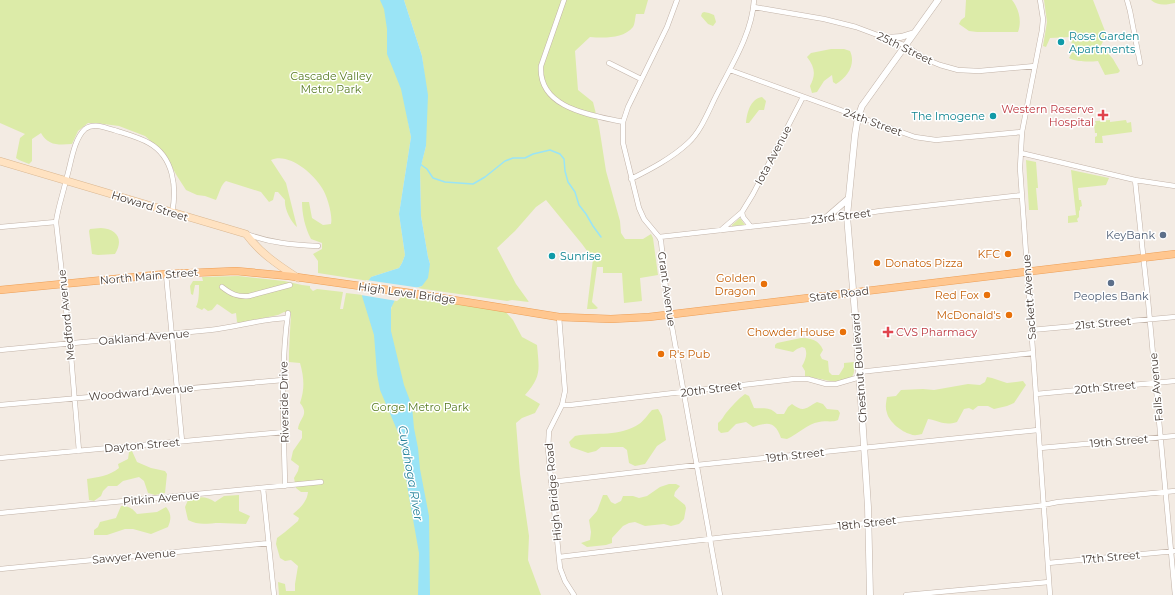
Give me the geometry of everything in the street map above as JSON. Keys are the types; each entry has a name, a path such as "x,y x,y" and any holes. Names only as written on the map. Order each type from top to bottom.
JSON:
{"main road":[{"name":"Howard Street","path":"0,161 246,234"},
{"path":"246,234 255,247 275,263 298,278"},
{"name":"State Road","path":"502,308 559,317 611,319 670,314 1175,254"},
{"name":"North Main Street","path":"0,290 166,274 236,271 312,280"},
{"name":"High Level Bridge","path":"312,280 447,298 502,308"}],"street":[{"path":"564,0 542,66 542,76 545,87 559,102 566,107 622,122"},
{"name":"Grant Avenue","path":"677,0 667,27 641,79 622,122 622,139 637,201 642,214 659,237 670,314 720,595"},
{"path":"631,179 663,162 678,152 691,140 703,121 730,70 746,33 754,8 754,0"},
{"name":"Chestnut Boulevard","path":"870,595 869,523 865,448 847,216 848,199 858,117 862,106 904,45 938,0"},
{"name":"Sackett Avenue","path":"1040,0 1043,19 1022,132 1020,168 1050,595"},
{"path":"1127,0 1140,63"},
{"name":"25th Street","path":"754,8 834,22 864,30 904,45 928,60 958,70 979,71 1035,66"},
{"path":"886,38 900,37 915,32"},
{"path":"609,63 641,79"},
{"name":"24th Street","path":"730,70 911,136 935,140 1022,132"},
{"name":"Iota Avenue","path":"720,231 742,212 803,97"},
{"name":"Medford Avenue","path":"79,451 70,344 56,222 58,206 72,156 78,141 86,129 94,125 125,134 150,144 159,151 167,161 171,171 175,191 172,213"},
{"path":"1021,153 1135,180 1175,186"},
{"name":"Falls Avenue","path":"1135,180 1150,319 1165,492 1173,551 1175,595"},
{"name":"23rd Street","path":"659,237 1022,195"},
{"path":"826,218 848,199"},
{"path":"742,212 743,218 751,227"},
{"path":"0,227 56,222"},
{"name":"Howard Street","path":"246,234 269,241 301,246 318,246"},
{"path":"166,274 182,442"},
{"path":"222,288 235,296 242,297 290,285"},
{"name":"Riverside Drive","path":"285,486 283,380 288,313"},
{"name":"High Bridge Road","path":"559,317 565,391 562,405 552,424 549,435 548,449 560,568 565,581 574,595"},
{"name":"21st Street","path":"1031,330 1175,317"},
{"name":"Oakland Avenue","path":"0,350 224,329 272,319 287,318"},
{"name":"20th Street","path":"562,405 804,378 826,384 836,384 860,375 1033,352"},
{"name":"Woodward Avenue","path":"0,405 283,380"},
{"name":"20th Street","path":"1036,394 1175,381"},
{"name":"19th Street","path":"551,482 697,465 1038,430"},
{"name":"Dayton Street","path":"0,458 284,432"},
{"name":"19th Street","path":"1040,448 1175,436"},
{"name":"Pitkin Avenue","path":"0,513 322,482"},
{"path":"263,488 274,595"},
{"name":"18th Street","path":"559,557 710,539 1175,491"},
{"name":"Sawyer Avenue","path":"0,569 269,543"},
{"name":"17th Street","path":"1048,563 1173,551"},
{"path":"906,595 1049,582"}],"green space":[{"name":"Cascade Valley Metro Park","path":"0,0 386,0 411,137 399,214 405,255 399,268 371,277 369,281 318,273 318,261 313,254 322,249 322,243 311,239 309,235 304,221 302,202 309,202 312,218 323,225 331,224 329,206 326,195 318,182 300,165 292,161 278,158 271,160 286,183 297,227 288,215 285,200 278,192 275,192 273,200 269,202 261,192 226,181 221,187 216,200 197,195 186,190 164,153 145,136 119,126 88,123 78,131 72,144 54,144 47,140 41,133 32,139 32,161 29,164 16,158 20,138 25,134 0,123"},
{"path":"404,0 648,0 644,14 636,14 634,26 629,31 613,37 590,37 575,51 578,90 593,102 599,126 606,171 620,221 621,233 625,239 643,239 651,234 653,238 658,275 640,278 642,301 624,303 622,273 603,273 603,267 597,267 592,302 598,308 587,309 593,259 546,200 536,207 515,231 497,248 516,284 529,302 512,300 507,301 417,288 422,286 430,264 421,216 420,169 426,146 424,71 422,56"},
{"path":"966,0 1012,0 1019,15 1020,24 1018,32 969,31 959,24 965,17"},
{"path":"1044,0 1093,0 1105,31 1104,40 1101,45 1113,59 1120,71 1118,73 1105,75 1098,61 1091,62 1069,58 1073,49 1071,37 1050,38 1046,47 1043,46 1047,22"},
{"path":"1151,0 1175,0 1175,3 1162,4"},
{"path":"704,12 714,15 716,22 713,26 708,24 701,16"},
{"path":"831,49 844,49 850,51 852,61 850,70 844,78 836,84 833,82 832,75 824,81 817,92 812,93 810,86 814,71 812,64 807,57 811,53"},
{"path":"762,97 766,101 764,110 759,110 749,123 746,123 748,111 752,103 758,98"},
{"path":"1110,120 1110,122 1126,120 1127,123 1131,122 1132,132 1102,136 1103,143 1095,143 1097,133 1095,133 1095,121"},
{"path":"1026,160 1036,162 1038,210 1029,210"},
{"path":"1071,170 1109,178 1106,185 1078,188 1079,200 1081,200 1082,206 1080,207 1079,217 1077,219 1078,222 1068,223 1068,216 1076,215"},
{"path":"740,218 745,225 732,226 732,225"},
{"path":"101,228 111,230 119,239 118,249 115,254 92,254 89,231 90,229"},
{"name":"Gorge Metro Park","path":"238,276 284,281 310,286 313,291 317,289 343,292 340,309 343,309 346,293 363,295 391,314 391,307 398,297 404,292 502,308 513,320 522,337 537,345 539,366 537,377 525,395 540,404 535,413 522,418 516,423 520,474 529,536 528,560 541,595 279,595 278,582 285,584 286,591 295,591 298,566 291,560 285,561 280,558 276,544 277,538 298,521 299,518 293,514 305,502 308,492 301,492 296,488 294,478 299,466 291,460 293,451 302,438 302,431 298,429 304,414 303,407 300,403 303,393 303,378 300,363 289,362 291,313 284,312 278,315 239,323 237,322 236,313 232,314 217,304 212,310 208,311 204,308 202,310 196,307 199,285 195,285 193,295 191,294 190,286 193,281 203,281 202,277"},
{"path":"801,338 811,339 819,344 823,350 820,355 822,359 828,361 829,372 832,375 839,375 844,367 844,363 854,362 853,375 849,379 838,382 805,377 805,371 802,366 806,355 805,348 802,347 793,352 775,348 777,343"},
{"path":"987,377 1007,383 1023,381 1026,385 1014,403 994,409 988,406 978,406 973,410 969,408 964,409 957,422 953,423 945,423 928,419 922,434 913,435 903,431 890,420 886,411 887,397 896,396 901,390 934,390 968,384 980,385 985,382"},
{"path":"745,394 749,396 754,408 766,408 777,414 784,414 788,407 792,404 796,407 805,409 817,402 823,404 827,409 838,410 840,413 838,420 821,421 815,423 787,439 781,438 776,428 770,424 763,424 753,427 746,422 736,424 728,432 721,433 718,430 718,423 733,405"},
{"path":"658,409 662,416 666,440 657,446 645,464 635,466 629,463 627,450 623,447 601,447 596,451 588,453 571,447 569,442 575,436 624,431 639,424 652,410"},
{"path":"132,451 137,462 151,468 165,471 167,474 165,493 155,495 148,493 144,481 139,477 123,481 117,486 108,486 103,491 101,496 94,501 89,500 87,479 104,476 115,471 119,468 118,464 128,459 129,452"},
{"path":"669,484 676,484 680,486 675,492 674,496 685,505 686,508 684,519 679,524 671,526 664,524 645,526 635,522 629,523 623,526 612,538 612,543 587,547 581,543 590,540 591,532 589,520 597,511 603,495 607,495 611,502 615,504 621,501 623,496 633,496 639,498 647,496 660,487"},
{"path":"239,495 239,511 250,516 246,524 200,524 188,520 185,507 188,500 202,497 215,502 224,496"},
{"path":"121,506 126,506 134,510 137,514 157,512 166,507 169,512 170,522 168,527 151,534 133,529 125,529 107,535 94,535 94,530 98,527 100,522 116,518"}],"water":[{"name":"Cuyahoga River","path":"380,0 404,0 422,56 428,95 426,146 420,170 421,216 430,264 428,278 422,286 404,292 396,298 391,308 391,331 404,385 412,406 420,469 429,516 430,595 418,595 419,553 400,437 380,390 377,374 374,335 362,296 366,284 371,277 399,268 405,255 399,214 411,137 401,89 387,54 387,29 384,9"}],"pier":[{"path":"366,280 421,288 405,294 397,301 361,295"}],"waterway":[{"path":"420,164 427,169 433,178 445,182 473,184 485,177 505,161 513,158 525,158 533,154 550,150 560,154 564,159 568,182 575,192 579,205 601,237"}],"place":[{"name":"Rose Garden Apartments","path":"1061,42"},
{"name":"Western Reserve Hospital","path":"1103,115"},
{"name":"The Imogene","path":"993,116"},
{"name":"KeyBank","path":"1163,235"},
{"name":"KFC","path":"1008,254"},
{"name":"Sunrise","path":"552,256"},
{"name":"Donatos Pizza","path":"877,263"},
{"name":"Peoples Bank","path":"1111,283"},
{"name":"Golden Dragon","path":"764,284"},
{"name":"Red Fox","path":"987,295"},
{"name":"McDonald's","path":"1009,315"},
{"name":"Chowder House","path":"843,332"},
{"name":"CVS Pharmacy","path":"888,332"},
{"name":"R's Pub","path":"661,354"}]}
